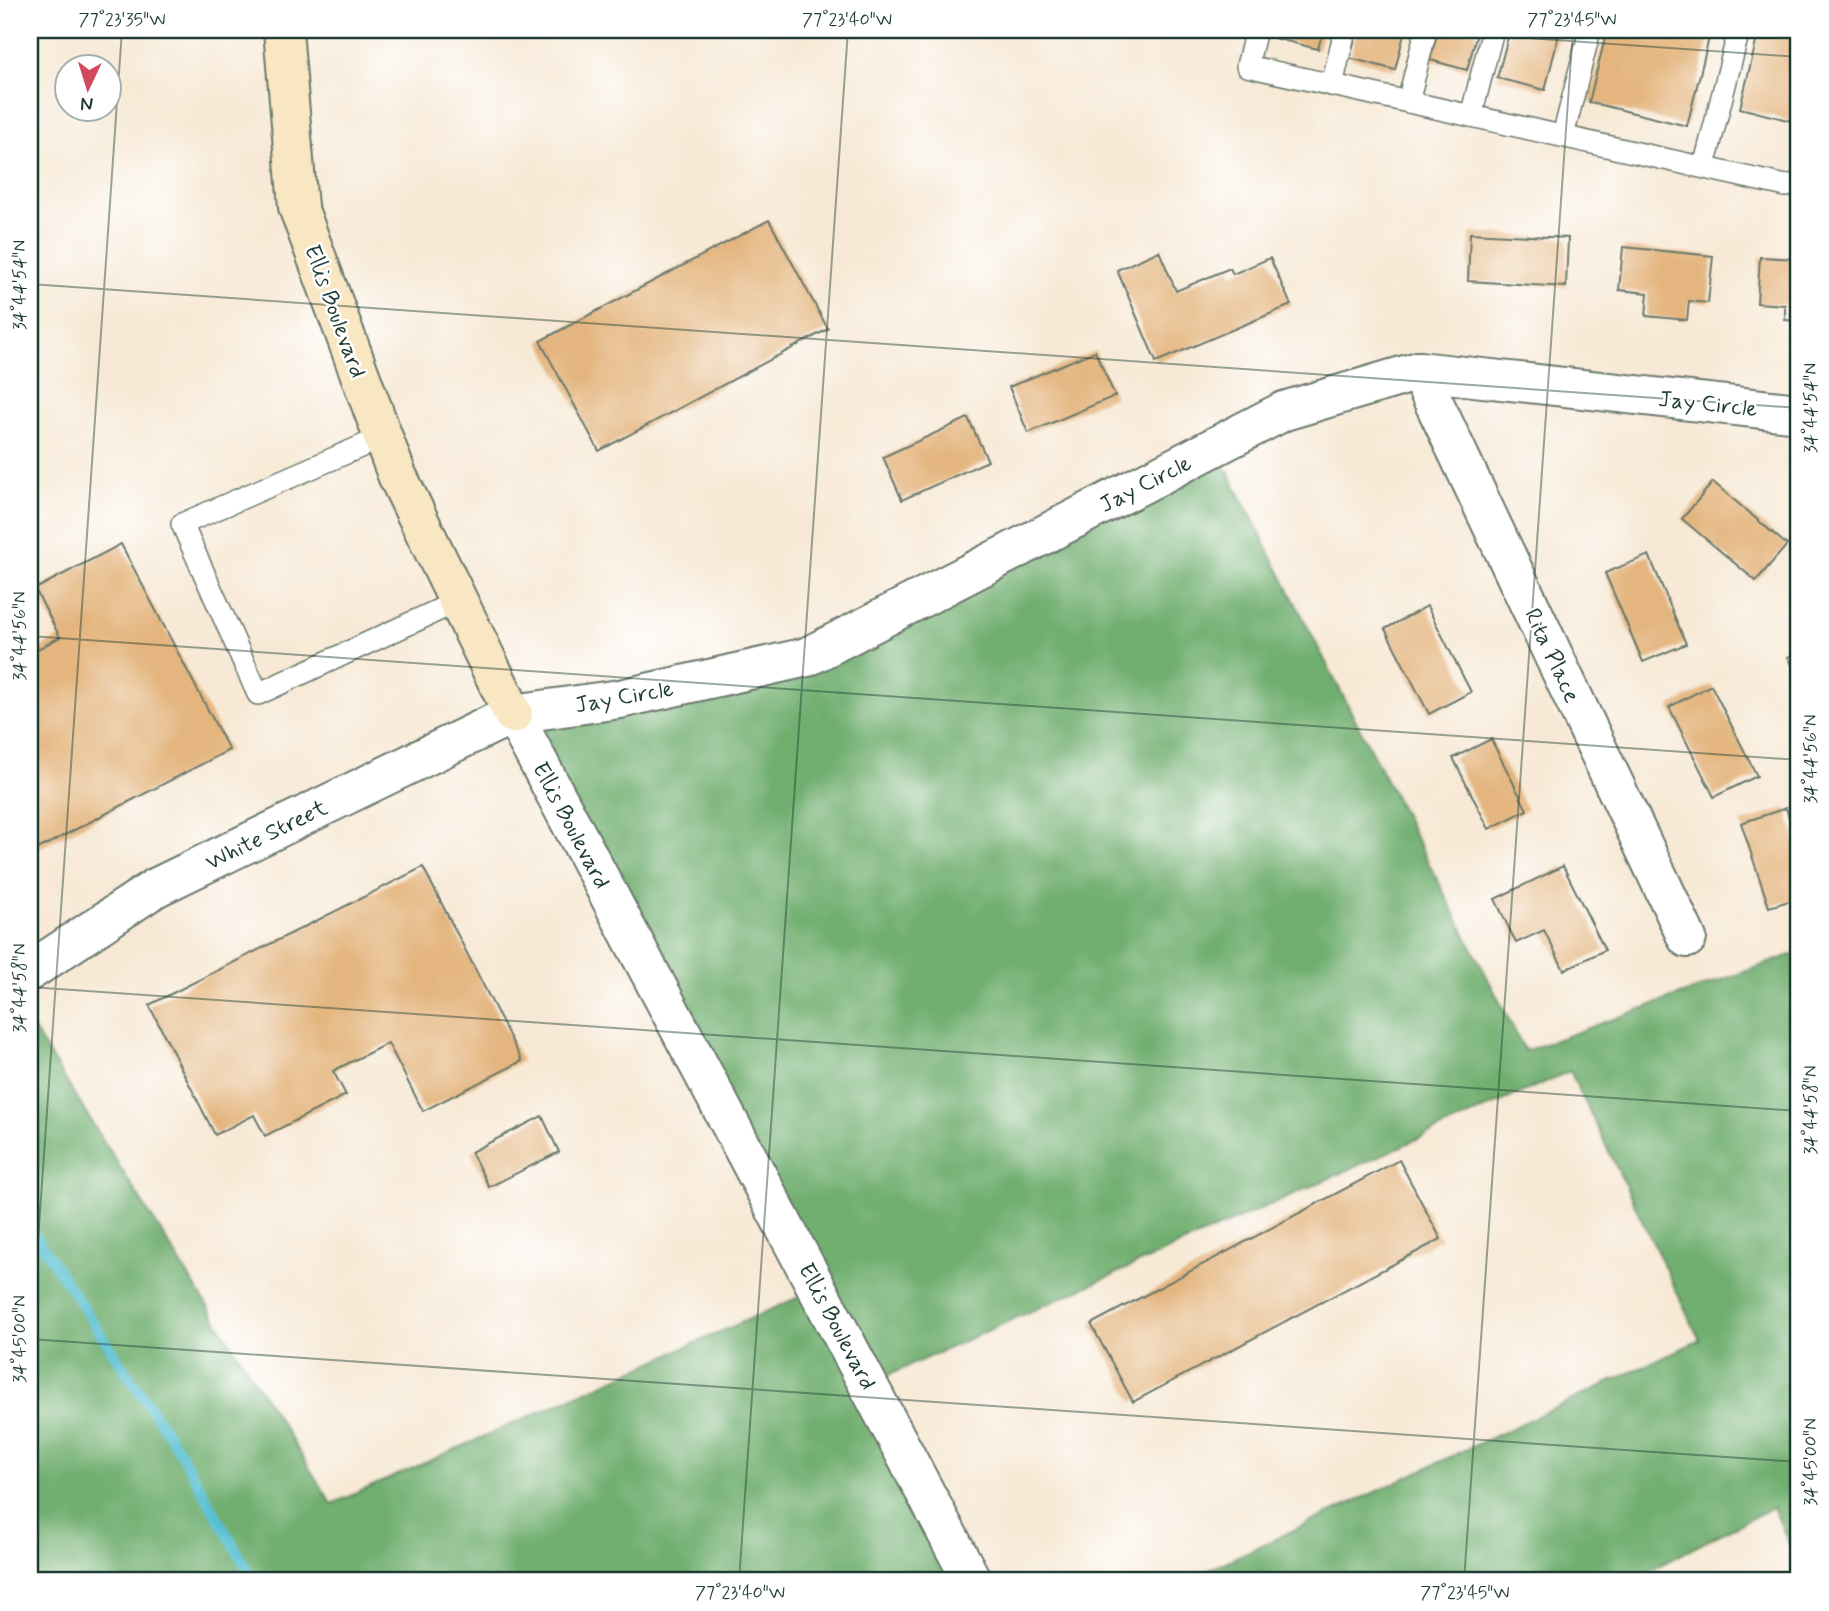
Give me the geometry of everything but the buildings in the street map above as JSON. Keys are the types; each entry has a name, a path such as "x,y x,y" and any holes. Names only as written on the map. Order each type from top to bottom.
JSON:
{"street":[{"name":"Ellis Boulevard","path":"283,30 298,208 397,475 513,714 972,1581"},
{"name":"Jay Circle","path":"513,714 620,699 807,657 1284,411 1419,371 1799,413"},
{"name":"Rita Place","path":"1419,371 1687,938"},
{"name":"White Street","path":"30,971 155,888 513,714"}],"lane":[{"path":"1256,30 1247,66 1786,186 1799,183"},
{"path":"1332,85 1345,30"},
{"path":"1408,102 1426,30"},
{"path":"1471,116 1493,30"},
{"path":"1563,136 1590,30"},
{"path":"1704,167 1740,30"},
{"path":"383,437 182,524 258,694 458,601"}],"green space":[{"path":"1215,446 1525,1051 1799,952 1799,1566 1773,1507 1629,1581 1185,1581 1700,1340 1570,1071 868,1384 972,1581 30,1581 30,1024 332,1504 817,1289 513,714 807,657"}],"waterway":[{"path":"30,1228 181,1454 254,1581"}]}
